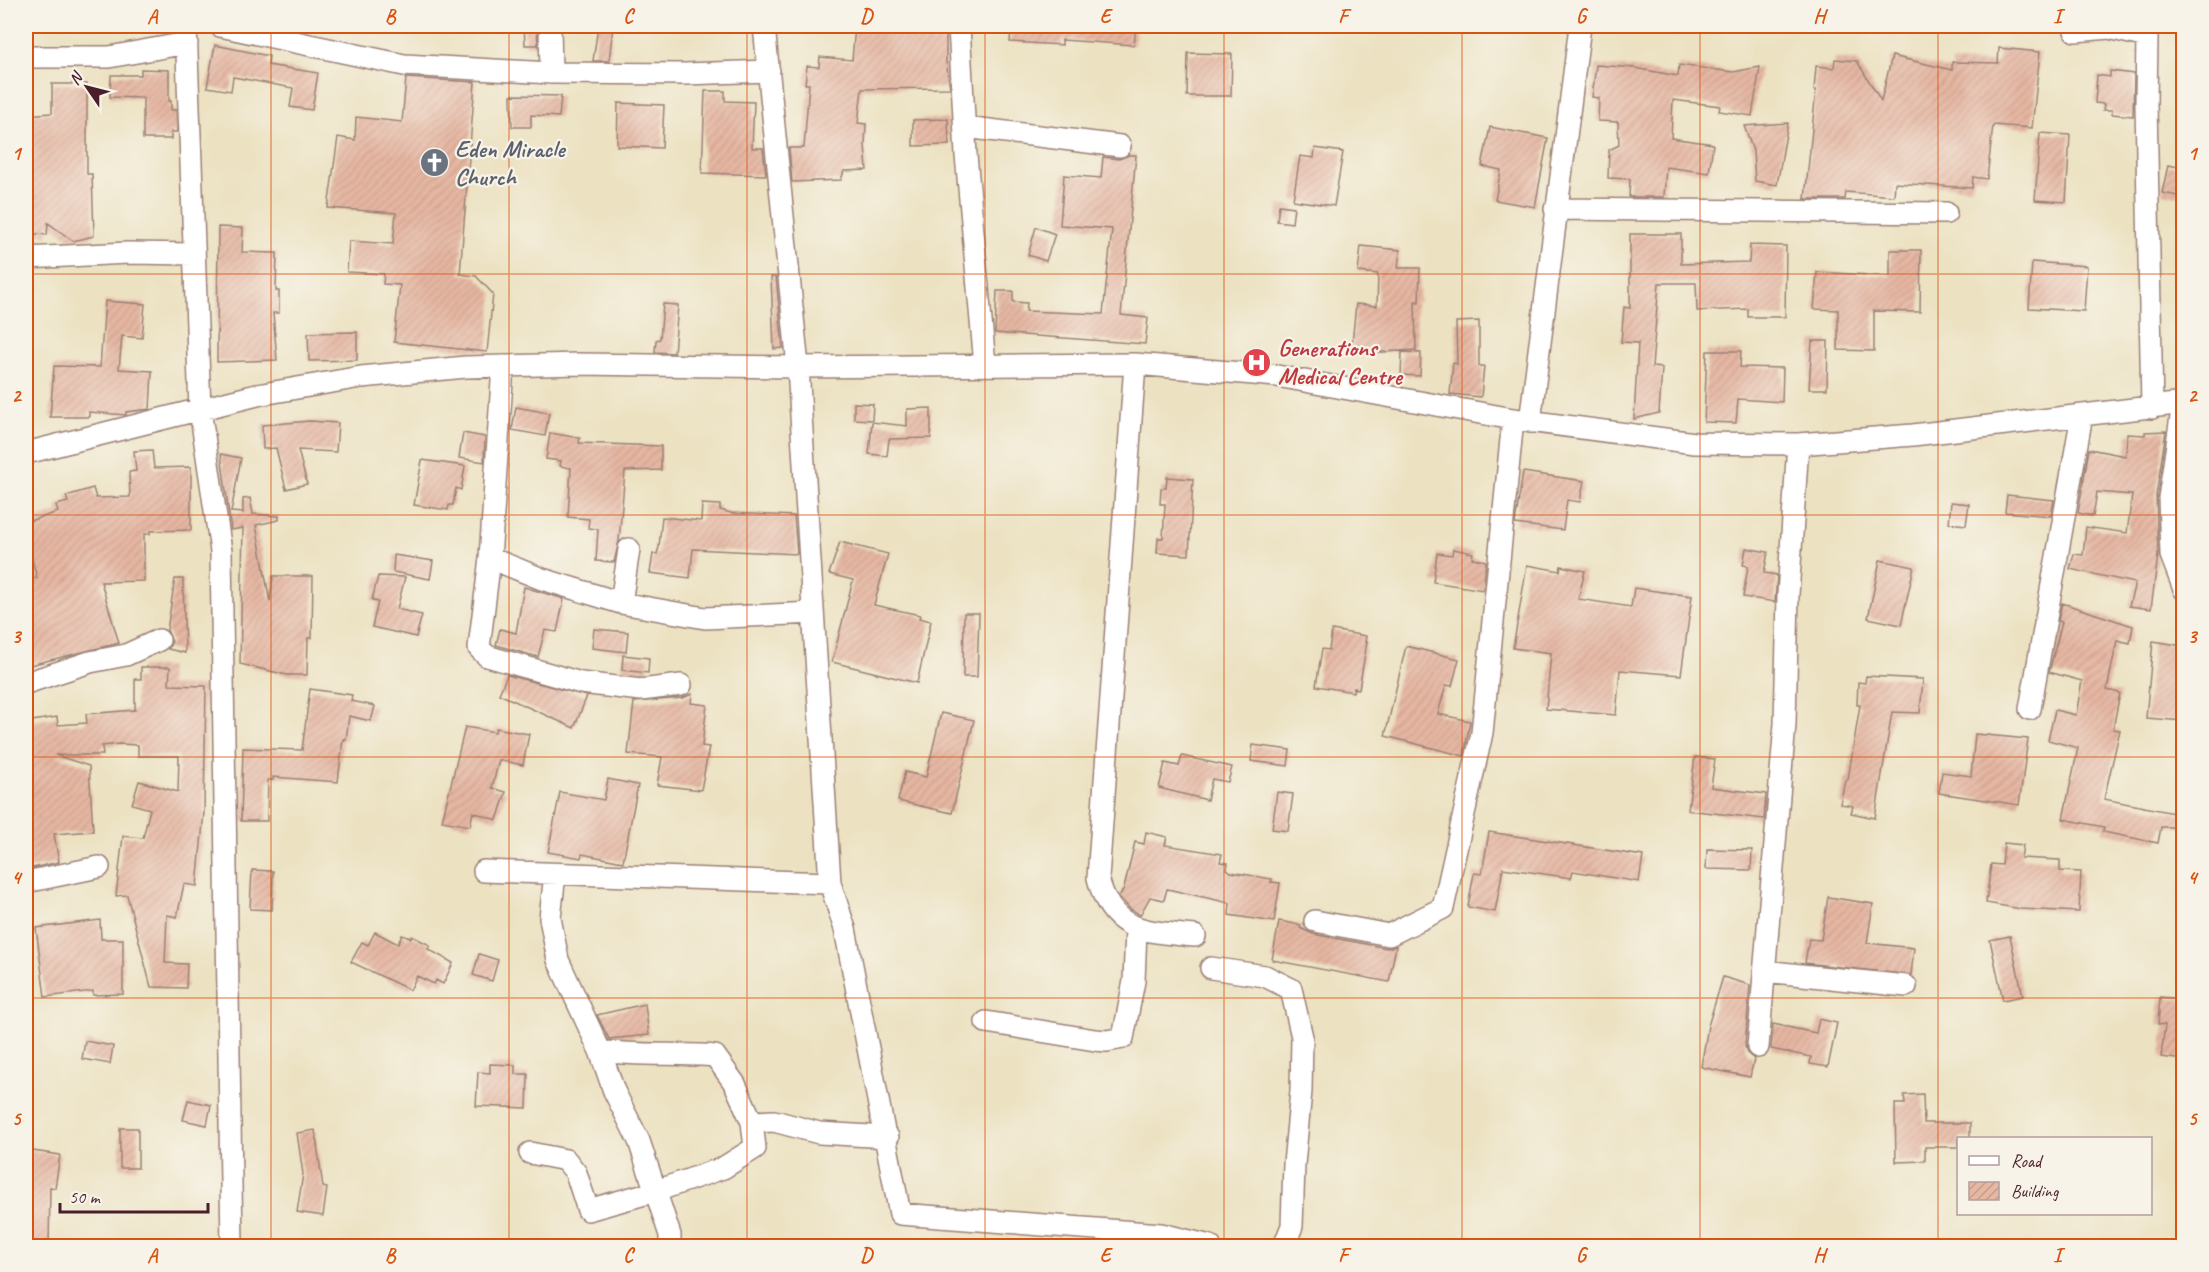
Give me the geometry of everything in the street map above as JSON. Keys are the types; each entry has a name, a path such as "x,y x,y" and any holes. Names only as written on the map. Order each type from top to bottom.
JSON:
{"street":[{"path":"220,26 404,65 551,73 685,74 769,71"},
{"path":"550,26 551,73"},
{"path":"764,26 798,367 830,883 845,929 900,1214 1161,1234 1210,1246"},
{"path":"959,26 985,365"},
{"path":"1316,921 1389,935 1443,908 1482,733 1521,421 1555,209 1580,26"},
{"path":"2075,31 2109,27 2154,31 2146,150 2152,408"},
{"path":"26,57 109,57 187,34 200,409 221,551 232,1246"},
{"path":"965,127 1120,146"},
{"path":"1555,209 1946,213"},
{"path":"26,258 128,253 194,254"},
{"path":"26,453 257,395 361,377 410,370 579,364 798,367 1135,364 1277,376 1521,421 1695,443 1798,444 1913,435 2183,403 2169,498 2171,555 2184,589"},
{"path":"1135,364 1098,878 1109,908 1136,929 1195,936"},
{"path":"503,366 490,558 479,648 487,656 581,683 641,690 681,685"},
{"path":"2030,709 2082,414"},
{"path":"1758,1047 1785,724 1788,596 1798,444"},
{"path":"621,603 629,549"},
{"path":"490,558 542,579 621,603 705,618 813,613"},
{"path":"26,683 90,662 126,656 159,640"},
{"path":"26,882 99,867"},
{"path":"484,871 830,883"},
{"path":"555,874 550,918 558,960 600,1051 614,1091 639,1141 670,1235 670,1246"},
{"path":"986,1022 1095,1040 1107,1041 1123,1038 1134,981 1136,929"},
{"path":"1211,968 1264,975 1290,989 1302,1036 1301,1091 1294,1164 1292,1226 1284,1246"},
{"path":"1764,971 1906,986"},
{"path":"530,1153 566,1160 576,1173 588,1210 656,1191 723,1168 755,1148 752,1122 735,1084 715,1056 667,1052 632,1055 600,1051"},
{"path":"752,1122 774,1120 819,1133 886,1137"}],"building":[{"path":"524,26 537,26 538,45 525,45"},
{"path":"598,26 613,27 609,61 593,61"},
{"path":"855,26 946,26 946,61 950,88 862,89 858,123 866,124 867,170 844,171 841,180 792,182 789,148 804,148 809,84 805,84 807,66 819,67 820,57 852,60"},
{"path":"1011,26 1136,26 1134,45 1062,40 1062,45 1010,42"},
{"path":"215,45 269,56 268,65 318,73 312,110 290,107 293,88 233,77 231,91 207,87"},
{"path":"1999,48 2040,52 2032,128 1993,125 1987,179 1973,177 1972,188 1895,183 1894,196 1846,192 1845,199 1805,199 1816,90 1814,90 1816,66 1834,68 1835,59 1857,61 1881,101 1892,56 1952,70 1952,62 1998,63"},
{"path":"1188,53 1232,54 1231,96 1187,96"},
{"path":"1596,65 1635,68 1678,76 1679,65 1733,72 1760,67 1752,116 1719,111 1720,106 1673,100 1671,138 1713,144 1709,173 1666,167 1664,197 1629,197 1630,179 1608,178 1609,150 1619,145 1618,122 1598,121 1599,98 1592,97"},
{"path":"141,69 169,70 169,101 171,101 171,110 176,110 177,132 171,132 171,139 143,139 143,98 110,97 111,75 141,75"},
{"path":"2110,71 2134,74 2133,116 2112,114 2112,110 2103,110 2104,104 2095,103 2097,75 2110,77"},
{"path":"406,78 475,82 460,274 476,276 493,294 487,352 394,342 400,285 383,284 384,274 347,272 349,241 393,244 396,213 328,208 338,137 355,140 356,117 402,122"},
{"path":"52,84 87,84 87,174 92,174 94,236 73,241 48,223 47,235 26,233 26,115 52,113"},
{"path":"705,91 725,91 725,101 754,102 752,148 763,148 766,175 702,173"},
{"path":"511,95 561,96 559,117 531,115 531,127 512,127"},
{"path":"618,103 664,105 662,148 617,146"},
{"path":"948,119 949,145 913,146 913,120"},
{"path":"1788,123 1777,185 1755,181 1753,151 1744,126"},
{"path":"1490,127 1548,138 1535,207 1495,200 1501,170 1482,166"},
{"path":"2040,133 2070,135 2066,202 2035,200"},
{"path":"1315,148 1343,152 1334,206 1293,200 1300,156 1314,158"},
{"path":"1136,155 1121,315 1148,318 1145,344 995,333 997,291 1013,291 1013,302 1027,303 1026,311 1103,314 1112,229 1060,225 1064,175 1101,178 1103,157 1119,159"},
{"path":"2168,165 2184,168 2184,197 2162,193"},
{"path":"1279,205 1294,207 1292,223 1277,221"},
{"path":"218,227 243,228 242,252 277,253 276,291 279,291 279,313 273,313 277,360 217,362"},
{"path":"1036,227 1055,234 1046,261 1028,255"},
{"path":"1630,234 1681,234 1681,264 1749,262 1750,245 1786,246 1785,317 1748,317 1748,309 1697,311 1696,283 1659,283 1652,367 1662,368 1659,413 1634,419 1638,343 1621,342 1624,307 1630,308"},
{"path":"1361,246 1400,250 1398,268 1420,268 1419,302 1415,301 1416,350 1351,354 1356,304 1377,306 1378,274 1358,272"},
{"path":"1890,250 1921,250 1920,312 1874,311 1874,351 1838,350 1838,310 1814,309 1817,272 1890,276"},
{"path":"2032,262 2087,266 2084,311 2029,308"},
{"path":"771,277 776,277 783,348 774,349"},
{"path":"105,301 145,304 142,338 122,336 119,369 152,371 150,409 126,412 126,415 89,412 89,417 50,417 54,366 100,367"},
{"path":"663,304 678,305 674,353 655,352 656,340 660,339"},
{"path":"1479,321 1479,366 1484,366 1481,397 1450,394 1453,363 1457,364 1456,322"},
{"path":"357,332 357,360 309,361 308,333"},
{"path":"1812,341 1828,341 1827,389 1809,389"},
{"path":"1707,351 1741,351 1740,367 1783,368 1782,402 1738,399 1736,423 1704,422"},
{"path":"1402,352 1421,353 1420,376 1401,375"},
{"path":"854,403 873,404 872,420 854,419"},
{"path":"516,407 549,413 545,436 512,430"},
{"path":"931,408 931,438 889,439 887,456 869,454 872,422 907,426 907,409"},
{"path":"310,421 338,423 336,452 298,450 307,484 286,489 276,448 263,449 262,425"},
{"path":"2166,431 2156,496 2158,555 2151,609 2129,606 2135,583 2070,569 2074,554 2083,555 2086,527 2127,533 2132,495 2097,492 2093,516 2078,513 2089,449 2126,456 2127,434 2145,435 2145,432"},
{"path":"463,433 485,437 484,462 459,458"},
{"path":"550,433 580,438 579,443 661,446 661,470 625,471 619,541 614,562 596,561 598,529 588,528 589,519 568,517 571,468 560,466 561,461 546,459"},
{"path":"152,450 154,468 191,467 191,530 150,531 150,534 144,534 144,581 101,582 119,643 26,666 26,580 37,578 26,537 26,522 58,512 56,505 68,502 66,496 93,488 96,498 130,497 129,472 136,471 134,451"},
{"path":"221,454 241,458 231,512 243,513 243,499 250,498 253,514 279,516 279,520 256,525 270,602 273,576 313,576 312,638 308,638 307,675 287,675 240,664 243,528 231,530"},
{"path":"422,460 465,466 461,490 456,488 453,505 449,505 448,510 414,505"},
{"path":"1523,472 1584,481 1580,502 1567,500 1563,530 1515,524"},
{"path":"1167,477 1193,479 1189,555 1157,553 1158,538 1163,538 1165,504 1160,504 1161,488 1166,488"},
{"path":"2007,495 2054,500 2051,516 2005,512"},
{"path":"1951,502 1969,504 1966,525 1949,523"},
{"path":"702,504 720,505 720,510 731,513 794,516 797,554 693,549 690,578 650,573 653,554 657,554 659,547 662,517 701,521"},
{"path":"840,542 888,554 874,605 920,615 919,618 931,621 917,683 832,662 853,580 829,574"},
{"path":"1746,548 1768,552 1764,573 1777,575 1775,602 1743,597 1748,566 1743,565"},
{"path":"1453,549 1473,553 1472,558 1486,561 1483,590 1433,582 1437,553 1452,555"},
{"path":"394,555 433,561 430,579 393,572"},
{"path":"1880,560 1914,567 1901,625 1868,618"},
{"path":"1527,565 1560,571 1561,566 1585,571 1578,599 1631,607 1634,588 1692,596 1681,675 1620,670 1616,715 1546,709 1551,653 1513,648"},
{"path":"378,576 405,577 397,609 422,615 416,637 372,627 378,602 372,600"},
{"path":"175,579 183,579 185,653 168,649 172,642 167,630"},
{"path":"524,587 564,599 557,632 545,630 538,657 496,645 500,629 516,633"},
{"path":"2062,603 2133,626 2130,643 2117,640 2107,690 2120,693 2113,729 2120,730 2104,799 2184,815 2184,827 2161,827 2158,843 2103,832 2104,827 2063,819 2078,748 2048,740 2055,710 2076,715 2082,681 2049,672 2062,622 2058,621"},
{"path":"964,613 979,613 977,677 963,677"},
{"path":"594,629 628,632 626,652 592,648"},
{"path":"1332,630 1366,636 1359,689 1354,688 1353,692 1316,686 1322,649 1329,650"},
{"path":"2153,641 2184,646 2184,721 2146,718"},
{"path":"1406,646 1459,659 1452,686 1446,685 1438,714 1470,721 1464,756 1385,736"},
{"path":"623,655 649,658 648,673 622,670"},
{"path":"141,667 170,667 169,685 206,686 204,812 197,886 184,884 177,917 167,915 165,963 187,964 186,988 151,987 127,895 116,896 123,836 143,838 150,809 132,804 139,781 178,792 179,756 138,756 138,745 119,744 102,746 103,755 55,755 89,766 93,831 54,834 59,862 28,869 26,856 26,722 57,717 58,725 87,723 86,714 135,710 135,679 141,679"},
{"path":"507,675 587,696 574,728 499,694"},
{"path":"1866,676 1923,679 1920,713 1892,712 1875,818 1851,813 1853,806 1840,804 1845,780 1848,779 1860,705 1857,705 1858,682 1865,683"},
{"path":"310,689 352,695 351,701 375,706 371,721 349,716 346,740 343,739 338,782 273,777 273,780 268,780 267,821 241,821 243,748 302,750"},
{"path":"692,694 691,703 707,705 702,746 709,747 701,790 657,785 662,757 628,754 634,702 683,698"},
{"path":"941,713 974,720 952,813 898,801 905,772 926,777"},
{"path":"465,727 495,732 496,728 529,734 523,765 499,760 492,788 506,792 497,820 473,812 470,826 442,821"},
{"path":"1975,734 2028,739 2019,805 1939,793 1942,772 1971,776"},
{"path":"1253,745 1290,750 1288,766 1251,761"},
{"path":"1182,756 1232,767 1228,782 1212,779 1207,800 1159,788 1165,763 1179,766"},
{"path":"1695,757 1715,759 1711,787 1766,794 1764,819 1688,810"},
{"path":"608,779 638,785 623,862 582,854 581,858 548,852 560,792 604,800"},
{"path":"1277,792 1293,794 1288,831 1272,829"},
{"path":"1146,832 1167,837 1165,845 1222,854 1220,862 1228,863 1227,869 1231,872 1272,879 1271,882 1280,883 1274,922 1229,915 1230,903 1167,889 1164,900 1150,897 1140,915 1130,909 1119,897 1124,888 1135,842 1144,844"},
{"path":"1489,832 1643,856 1639,882 1573,871 1571,878 1503,868 1495,912 1468,907 1474,873 1482,874"},
{"path":"2004,843 2023,845 2021,858 2060,860 2060,871 2081,872 2079,912 2021,909 1986,903 1991,864 2002,865"},
{"path":"1707,849 1752,850 1751,870 1706,869"},
{"path":"252,870 273,871 272,910 250,909"},
{"path":"1828,897 1873,904 1867,943 1914,948 1911,975 1805,963 1809,939 1821,940"},
{"path":"100,920 101,939 123,939 123,994 93,995 93,991 45,997 36,928"},
{"path":"1279,921 1301,925 1300,928 1313,934 1387,948 1396,946 1389,982 1272,960"},
{"path":"375,932 398,944 402,935 411,938 412,936 430,945 428,949 453,963 443,984 436,980 434,984 417,976 410,990 351,962 362,942 368,945"},
{"path":"2010,936 2023,996 2003,1000 1990,940"},
{"path":"479,954 498,960 492,981 473,975"},
{"path":"1723,977 1750,985 1745,1046 1747,1053 1754,1059 1750,1077 1701,1067 1708,1026"},
{"path":"2160,997 2184,999 2184,1060 2161,1057 2165,1025 2158,1024"},
{"path":"645,1004 649,1035 609,1039 597,1015"},
{"path":"1819,1019 1837,1023 1828,1067 1810,1064 1811,1057 1771,1049 1773,1024 1816,1033"},
{"path":"85,1041 113,1046 110,1064 82,1059"},
{"path":"490,1064 515,1065 515,1074 528,1074 527,1108 476,1106 478,1072 490,1073"},
{"path":"1923,1094 1924,1123 1970,1123 1970,1137 1957,1137 1957,1147 1925,1147 1925,1161 1896,1162 1895,1104 1905,1104 1904,1095"},
{"path":"188,1100 211,1105 207,1125 183,1120"},
{"path":"120,1128 138,1128 138,1168 120,1168"},
{"path":"315,1130 323,1187 327,1188 323,1216 297,1212 303,1174 297,1133"},
{"path":"26,1150 60,1155 55,1188 50,1187 49,1246 26,1246"}],"place":[{"name":"Eden Miracle Church","path":"434,163"},
{"name":"Generations Medical Centre","path":"1257,362"}]}
